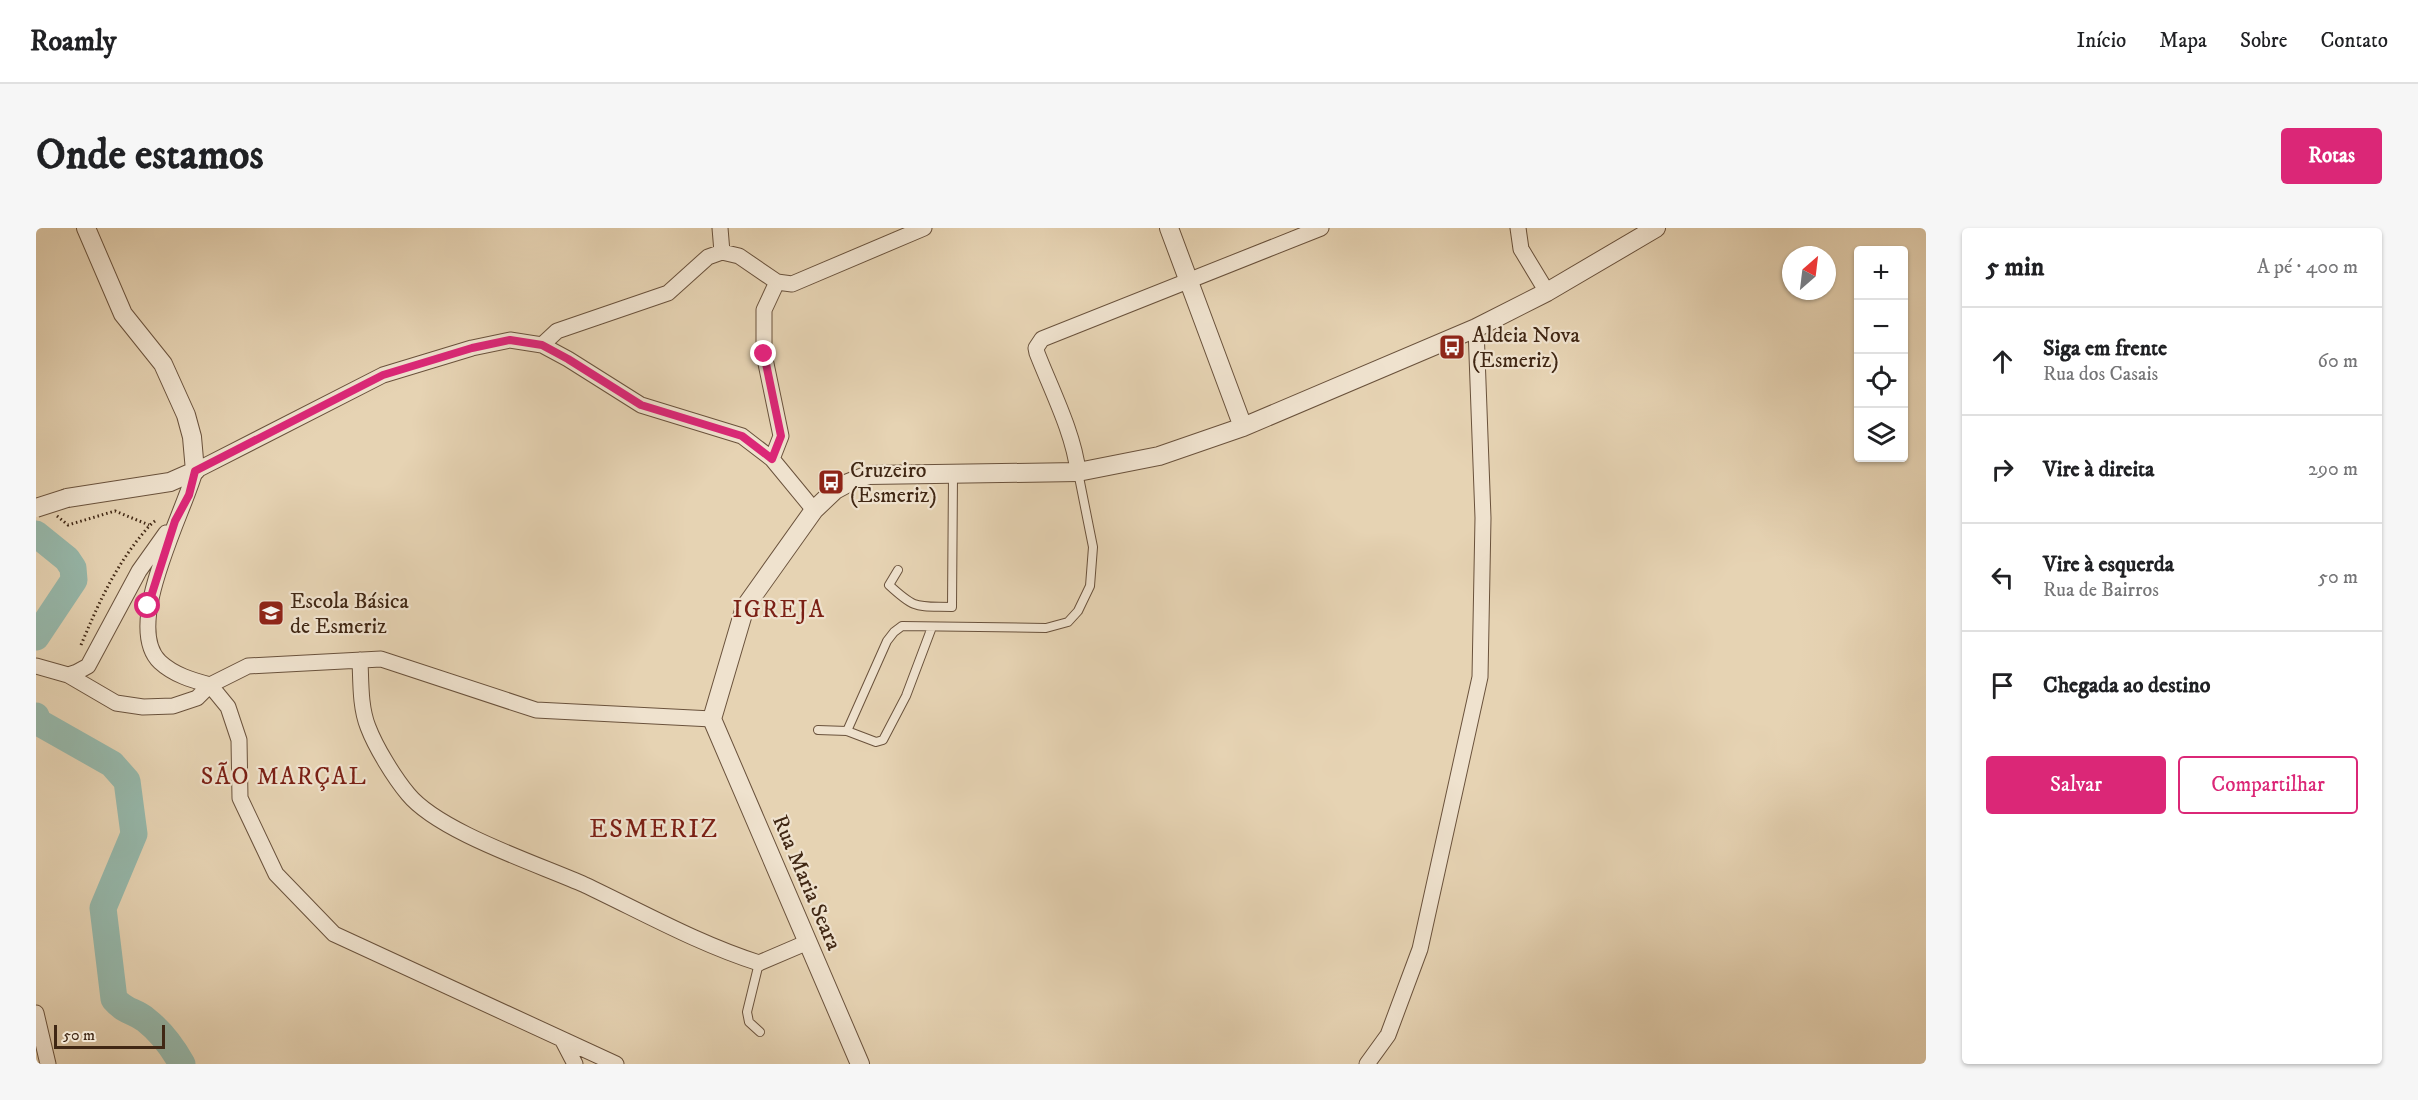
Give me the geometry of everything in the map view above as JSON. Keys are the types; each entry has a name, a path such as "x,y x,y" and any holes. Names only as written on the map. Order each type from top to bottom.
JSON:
{"street":[{"path":"68,675 88,666 139,571 175,521 189,495 195,471 192,437 186,415 163,364 123,314 86,228"},
{"path":"720,228 722,252"},
{"path":"542,345 557,331 668,292 708,257 722,252 740,256 777,282 792,284 924,228"},
{"path":"1169,228 1243,427"},
{"path":"1078,472 1077,462 1037,353 1038,343 1042,339 1322,228"},
{"path":"1518,228 1521,249 1548,292"},
{"path":"36,666 68,675 117,704 143,707 173,706 197,698 210,685 248,666 381,659 536,710 712,719 745,607 814,510 835,490 858,478 896,473 1078,472 1159,456 1243,427 1476,328 1548,292 1656,228"},
{"path":"772,459 781,436 764,354 764,310 777,282"},
{"path":"1367,1064 1388,1035 1420,949 1480,677 1484,518 1476,328"},
{"path":"44,510 67,498 170,482 383,375 472,348 510,340 542,345 641,405 742,436 772,459 814,510"},
{"path":"175,521 148,606 148,640 159,661 184,677 210,685 228,707 239,740 240,798 276,874 334,934 616,1064"},
{"path":"360,660 362,698 368,727 408,795 427,811 458,830 731,954 759,963 808,942"},
{"name":"Rua Maria Seara","path":"712,719 860,1064"},
{"path":"36,1013 48,1064"},
{"path":"563,1041 575,1064"}],"lane":[{"path":"847,731 887,641 902,626 1046,628 1068,622 1078,611 1090,586 1093,547 1078,472"},
{"path":"898,570 889,585 908,603 915,606 952,607 953,473"},
{"path":"818,730 847,731 876,742 883,740 906,696 932,627"},
{"path":"759,963 747,1012 749,1022 760,1032"}],"path":[{"path":"44,510 68,525 116,511 149,525"}],"waterway":[{"path":"36,534 67,559 73,568 74,580 36,637"},
{"path":"36,716 38,722 112,764 127,781 134,834 103,908 114,999 122,1007 151,1024 166,1040 182,1064"}],"place":[{"name":"Aldeia Nova (Esmeriz)","path":"1452,347"},
{"name":"Cruzeiro (Esmeriz)","path":"831,482"},
{"name":"Escola Básica de Esmeriz","path":"271,613"}],"district":[{"name":"IGREJA","path":"779,609"},
{"name":"SÃO MARÇAL","path":"284,776"},
{"name":"ESMERIZ","path":"654,828"}],"route":[{"path":"148,606 175,521 189,495 195,471 383,375 472,348 510,340 542,345 641,405 742,436 772,459 781,436 764,354"}]}
